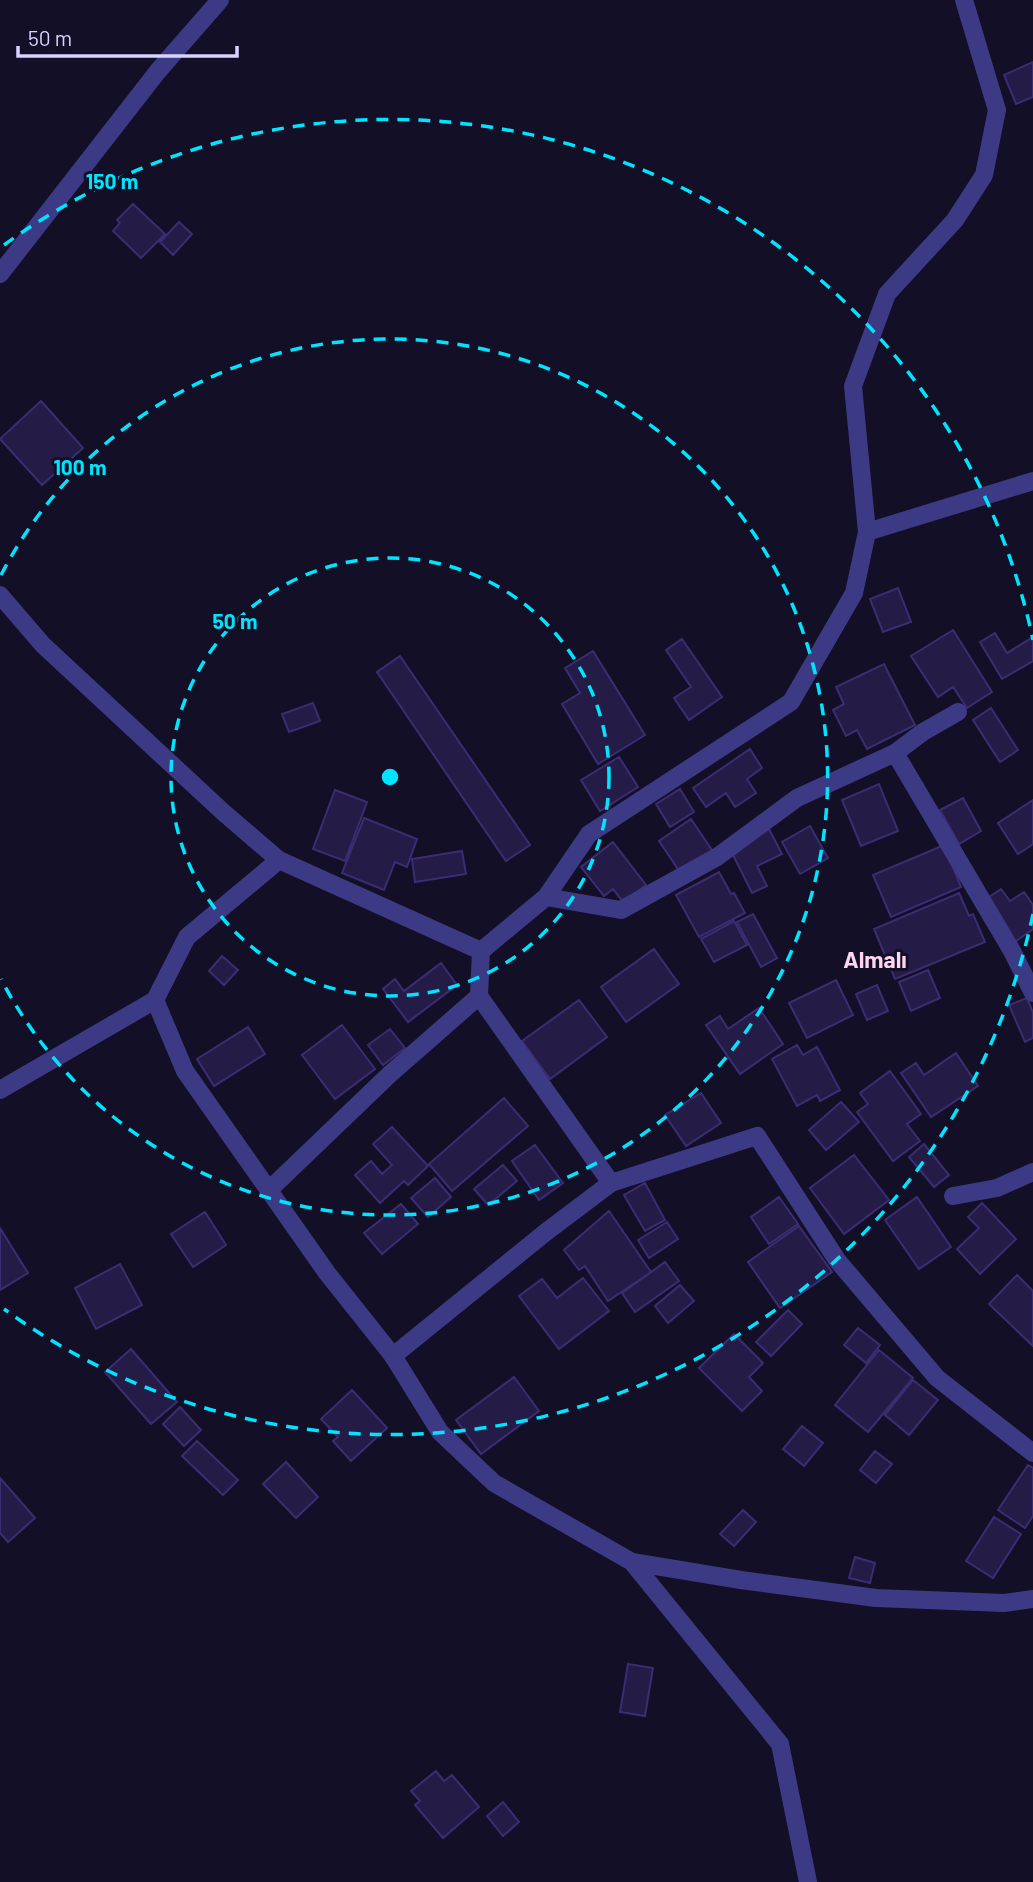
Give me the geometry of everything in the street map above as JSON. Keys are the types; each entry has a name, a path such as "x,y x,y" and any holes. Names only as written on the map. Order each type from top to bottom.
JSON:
{"street":[{"path":"0,274 158,71 220,0"},
{"path":"611,1183 479,996 481,951 546,897 589,834 791,702 854,593 867,532 853,386 887,294 955,220 984,176 997,110 964,0"},
{"path":"867,532 1033,481"},
{"path":"0,595 43,645 204,795 279,860 481,951"},
{"path":"546,897 621,910 717,857 797,798 895,753 923,732 958,712"},
{"path":"895,753 1012,951 1033,993"},
{"path":"0,1090 155,1000 187,937 279,860"},
{"path":"269,1190 390,1074 479,996"},
{"path":"155,1000 185,1072 327,1273 393,1356 440,1432 494,1483 632,1562 876,1598 1004,1603 1033,1599"},
{"path":"393,1356 611,1183 757,1136 837,1260 921,1360 937,1378 1033,1453"},
{"path":"953,1196 997,1188 1033,1172"},
{"path":"632,1562 780,1744 808,1882"}],"building":[{"path":"1033,62 1033,97 1016,104 1004,75"},
{"path":"133,204 165,234 141,258 113,231 120,223 117,220"},
{"path":"179,222 192,234 173,255 160,242"},
{"path":"41,401 83,448 42,485 0,439"},
{"path":"898,588 911,622 883,632 870,599"},
{"path":"953,630 992,692 967,708 953,687 938,697 911,656"},
{"path":"995,633 1007,653 1033,637 1033,661 1002,679 980,642"},
{"path":"682,639 722,697 689,720 674,698 691,687 666,650"},
{"path":"593,651 645,735 598,764 562,704 580,693 565,668"},
{"path":"400,656 530,845 506,861 377,672"},
{"path":"884,664 915,725 867,749 857,730 846,736 833,710 844,704 836,687"},
{"path":"313,703 320,721 289,732 282,714"},
{"path":"991,708 1018,750 1000,762 973,720"},
{"path":"750,749 762,768 747,779 756,793 735,807 726,793 706,807 693,788"},
{"path":"619,757 638,787 600,811 581,780"},
{"path":"879,784 898,831 861,846 842,800"},
{"path":"680,789 694,812 670,827 656,804"},
{"path":"335,790 367,802 345,861 313,849"},
{"path":"963,798 981,831 959,844 940,810"},
{"path":"1033,800 1033,844 1018,854 998,823"},
{"path":"364,818 417,839 407,867 395,862 384,890 342,873"},
{"path":"691,819 714,853 682,875 659,841"},
{"path":"810,826 828,858 800,874 782,842"},
{"path":"769,829 782,854 757,866 767,886 752,893 730,849"},
{"path":"613,842 646,885 623,902 613,889 604,896 581,867"},
{"path":"944,845 961,887 891,917 873,875"},
{"path":"462,851 466,874 415,882 412,859"},
{"path":"719,872 745,913 699,937 676,895"},
{"path":"1001,889 1010,901 1024,892 1033,905 1033,929 1012,944 983,901"},
{"path":"959,893 969,916 973,914 985,942 895,979 874,929"},
{"path":"753,914 777,958 761,967 737,922"},
{"path":"734,921 747,945 714,962 701,939"},
{"path":"654,949 679,984 626,1022 601,987"},
{"path":"222,956 238,970 224,985 209,971"},
{"path":"441,963 457,985 408,1022 383,989 395,979 404,991"},
{"path":"928,970 940,998 911,1011 899,982"},
{"path":"836,980 853,1015 807,1038 789,1003"},
{"path":"877,985 888,1011 867,1020 856,994"},
{"path":"1027,998 1033,1013 1033,1038 1025,1042 1009,1005"},
{"path":"579,1000 607,1037 550,1079 522,1041"},
{"path":"759,1008 783,1044 740,1074 706,1025 720,1016 728,1029"},
{"path":"342,1025 375,1069 335,1099 302,1055"},
{"path":"248,1027 265,1054 214,1086 197,1059"},
{"path":"390,1029 405,1048 383,1065 368,1045"},
{"path":"797,1045 803,1055 817,1047 840,1090 820,1101 817,1095 797,1106 772,1059"},
{"path":"956,1053 978,1086 931,1117 901,1073 916,1063 924,1075"},
{"path":"890,1071 921,1114 907,1124 920,1141 893,1161 857,1112 868,1104 860,1093"},
{"path":"701,1093 721,1123 686,1146 665,1115"},
{"path":"504,1098 528,1126 452,1191 429,1164"},
{"path":"841,1102 859,1122 826,1150 809,1130"},
{"path":"392,1127 428,1166 408,1185 404,1181 380,1203 355,1175 371,1161 382,1174 392,1165 373,1144"},
{"path":"924,1144 949,1175 934,1187 909,1157"},
{"path":"535,1145 563,1183 539,1200 512,1161"},
{"path":"854,1155 889,1200 844,1234 810,1188"},
{"path":"503,1165 517,1181 488,1205 474,1189"},
{"path":"435,1178 451,1197 428,1217 411,1198"},
{"path":"645,1183 665,1220 645,1231 624,1195"},
{"path":"779,1197 798,1224 769,1244 751,1217"},
{"path":"917,1197 951,1247 919,1269 885,1220"},
{"path":"982,1203 1016,1239 980,1274 957,1249 979,1228 968,1217"},
{"path":"401,1204 418,1224 382,1254 364,1233"},
{"path":"609,1211 651,1272 608,1301 585,1266 579,1270 564,1250"},
{"path":"205,1212 226,1245 193,1267 171,1234"},
{"path":"667,1222 678,1239 649,1258 638,1240"},
{"path":"799,1226 832,1272 780,1308 748,1262"},
{"path":"0,1228 28,1273 0,1290"},
{"path":"665,1262 679,1281 635,1312 622,1293"},
{"path":"120,1264 142,1305 96,1329 75,1288"},
{"path":"1017,1275 1033,1291 1033,1346 989,1304"},
{"path":"583,1278 609,1311 559,1349 519,1296 542,1279 557,1298"},
{"path":"680,1285 694,1301 668,1323 655,1306"},
{"path":"788,1310 802,1324 771,1356 756,1342"},
{"path":"858,1328 880,1345 866,1363 844,1345"},
{"path":"734,1334 763,1363 749,1377 762,1391 742,1411 699,1368"},
{"path":"131,1349 177,1402 151,1424 105,1372"},
{"path":"879,1350 913,1378 868,1432 835,1405"},
{"path":"514,1377 539,1411 481,1454 456,1420"},
{"path":"913,1380 938,1400 909,1435 885,1415"},
{"path":"352,1390 387,1428 351,1461 333,1441 338,1437 321,1419"},
{"path":"180,1407 201,1430 184,1446 163,1424"},
{"path":"802,1426 823,1443 804,1466 783,1449"},
{"path":"197,1441 238,1480 223,1495 182,1456"},
{"path":"875,1451 892,1464 876,1483 860,1470"},
{"path":"286,1462 318,1497 296,1518 263,1484"},
{"path":"1028,1465 1033,1468 1033,1516 1025,1528 998,1510"},
{"path":"0,1478 35,1518 8,1542 0,1533"},
{"path":"743,1510 756,1522 734,1546 720,1534"},
{"path":"994,1517 1021,1534 993,1578 966,1561"},
{"path":"855,1557 875,1563 870,1583 849,1578"},
{"path":"628,1664 653,1668 645,1716 620,1712"},
{"path":"436,1771 444,1781 452,1775 479,1807 443,1838 415,1805 420,1801 411,1791"},
{"path":"503,1802 519,1822 503,1836 487,1816"}],"district":[{"name":"Almalı","path":"875,960"}]}
